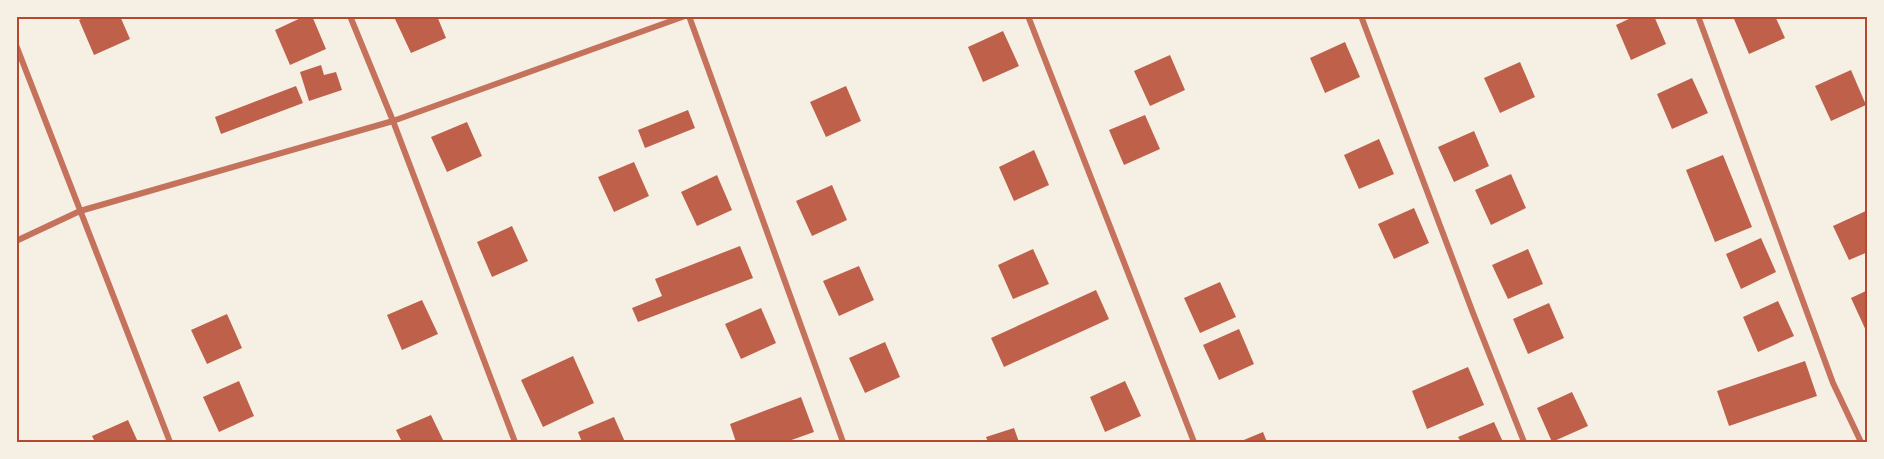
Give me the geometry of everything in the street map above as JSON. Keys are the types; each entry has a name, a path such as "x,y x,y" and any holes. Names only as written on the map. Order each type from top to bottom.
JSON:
{"street":[{"path":"350,16 393,121 515,442"},
{"path":"16,241 80,211 393,121 687,16 843,442"},
{"path":"1028,16 1194,442"},
{"path":"1361,16 1524,442"},
{"path":"1698,16 1833,383 1861,442"},
{"path":"16,45 171,442"}],"building":[{"path":"87,16 120,16 130,39 94,55 79,20"},
{"path":"305,16 312,16 326,49 290,65 275,30"},
{"path":"400,16 437,16 446,38 411,53 395,19"},
{"path":"1635,16 1654,16 1666,44 1631,60 1616,25"},
{"path":"1739,16 1775,16 1785,38 1749,54 1734,19"},
{"path":"1003,31 1019,66 983,82 968,47"},
{"path":"1345,42 1360,77 1325,93 1310,58"},
{"path":"1170,55 1185,90 1150,106 1134,71"},
{"path":"1520,62 1535,97 1500,113 1484,78"},
{"path":"321,65 324,75 336,72 342,90 309,101 300,72"},
{"path":"1851,70 1866,105 1831,121 1815,86"},
{"path":"1692,78 1708,113 1672,129 1657,94"},
{"path":"296,86 303,103 221,134 215,117"},
{"path":"846,86 861,121 826,137 810,102"},
{"path":"688,110 695,128 645,148 638,130"},
{"path":"1145,115 1160,149 1124,165 1109,130"},
{"path":"467,122 482,156 447,172 431,137"},
{"path":"1474,131 1489,166 1454,182 1438,147"},
{"path":"1379,139 1394,174 1359,189 1344,155"},
{"path":"1034,150 1049,185 1014,201 999,167"},
{"path":"1723,155 1752,227 1715,242 1686,170"},
{"path":"634,162 649,196 614,212 598,177"},
{"path":"1511,174 1526,208 1491,225 1475,190"},
{"path":"717,175 732,210 697,226 681,192"},
{"path":"832,185 847,220 812,236 796,201"},
{"path":"1414,208 1429,243 1394,259 1378,224"},
{"path":"1868,210 1868,252 1849,260 1833,226"},
{"path":"512,226 528,261 492,277 477,242"},
{"path":"1761,238 1776,272 1741,289 1726,254"},
{"path":"740,246 753,278 638,322 632,308 662,296 655,279"},
{"path":"1033,249 1049,284 1013,299 998,265"},
{"path":"1528,249 1543,284 1508,299 1492,265"},
{"path":"859,266 874,300 839,316 823,281"},
{"path":"1220,282 1236,317 1200,333 1184,298"},
{"path":"1096,290 1109,319 1004,367 991,338"},
{"path":"1868,290 1868,335 1851,298"},
{"path":"422,300 438,334 402,350 387,315"},
{"path":"1778,301 1794,336 1758,352 1743,317"},
{"path":"1549,303 1564,338 1528,354 1513,319"},
{"path":"761,308 776,343 741,359 725,324"},
{"path":"227,314 242,348 207,364 191,330"},
{"path":"1239,329 1254,364 1219,380 1203,345"},
{"path":"885,342 900,377 865,393 849,358"},
{"path":"573,356 594,403 543,427 521,380"},
{"path":"1805,361 1817,396 1729,426 1717,391"},
{"path":"1468,367 1484,405 1427,429 1412,391"},
{"path":"239,381 254,416 219,432 203,397"},
{"path":"1125,381 1141,416 1105,432 1090,397"},
{"path":"1572,392 1588,426 1552,442 1537,408"},
{"path":"801,397 814,432 786,442 736,442 730,424"},
{"path":"431,415 444,442 402,442 396,430"},
{"path":"614,417 625,442 582,442 578,432"},
{"path":"128,420 138,442 95,442 92,436"},
{"path":"1494,422 1503,442 1461,442 1458,437"},
{"path":"1014,428 1019,442 988,442 986,437"},
{"path":"1263,432 1267,442 1239,442"}]}
